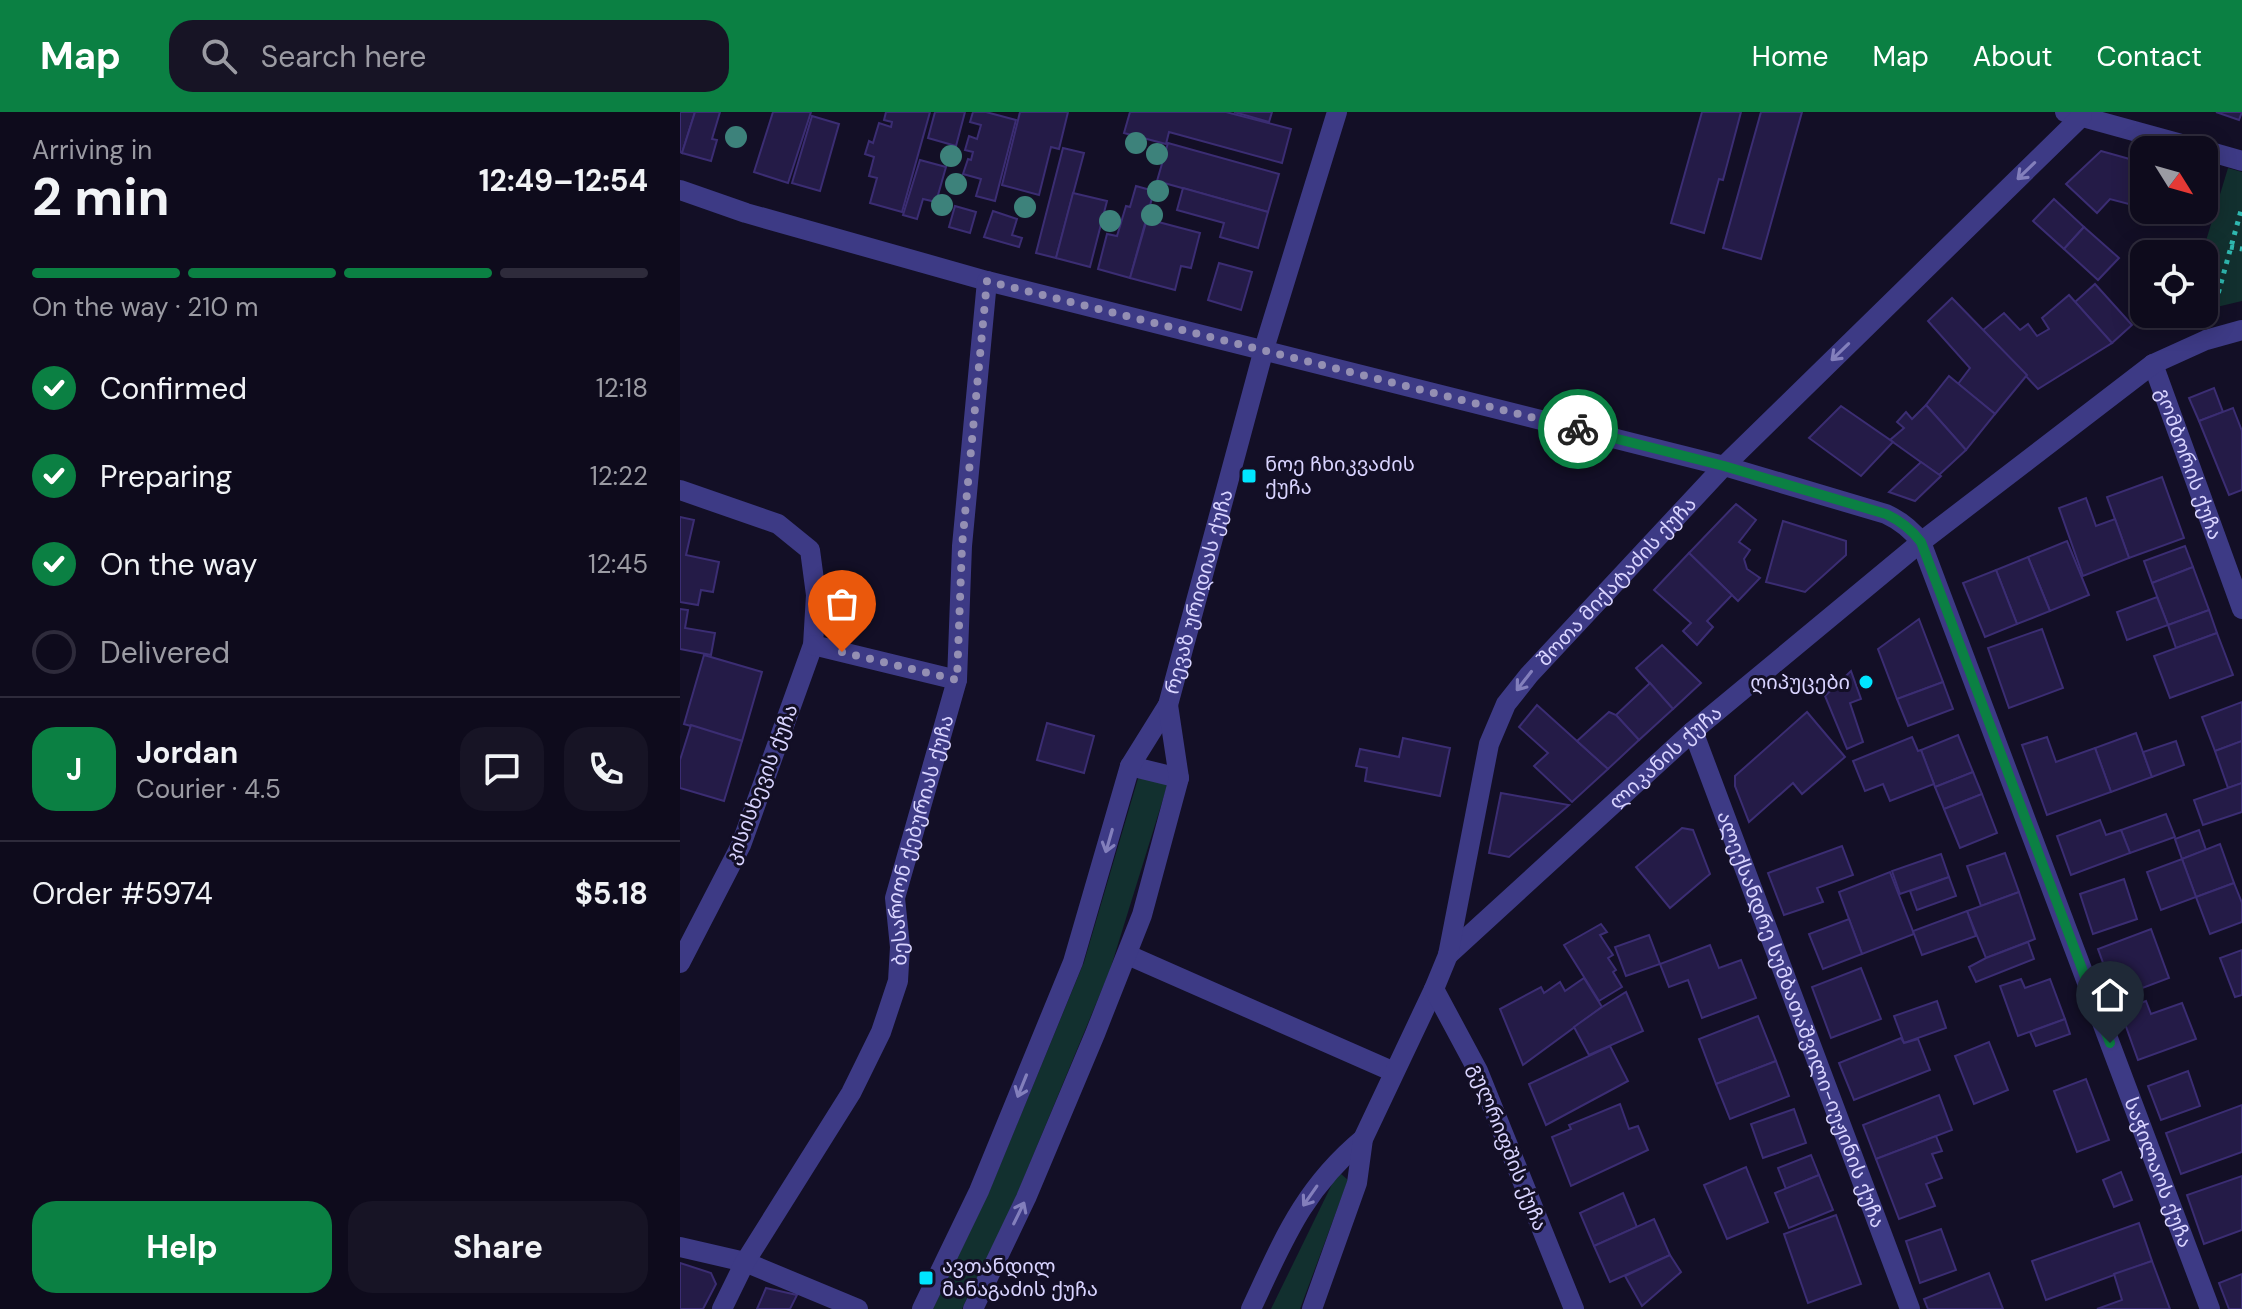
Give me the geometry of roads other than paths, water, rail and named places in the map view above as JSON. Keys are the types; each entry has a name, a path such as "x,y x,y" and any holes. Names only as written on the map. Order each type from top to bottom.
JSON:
{"street":[{"name":"რევაზ ურიდიას ქუჩა","path":"922,1309 979,1191 1073,962 1130,766 1168,705 1264,349 1337,112"},
{"path":"2077,113 2155,136"},
{"name":"შოთა მიქატაძის ქუჩა","path":"1448,955 1489,744 1506,704 1529,675 1724,466 2077,113"},
{"path":"2218,154 2242,161"},
{"path":"680,190 746,213 987,281 1724,466 1886,514 1901,521 1921,542"},
{"name":"ბესარიონ ქებურიას ქუჩა","path":"722,1309 745,1262 851,1093 881,1032 898,981 900,947 895,898 957,680 962,546 987,281"},
{"name":"ლიკანის ქუჩა","path":"1312,1309 1357,1183 1363,1139 1448,955 1693,731 1921,542 2153,364 2206,340 2242,330"},
{"name":"გომბორის ქუჩა","path":"2153,364 2242,609"},
{"name":"კისისხევის ქუჩა","path":"680,490 778,524 810,550 816,595 813,645 741,845 680,963"},
{"name":"საჭილაოს ქუჩა","path":"1921,542 2210,1309"},
{"path":"813,645 957,680"},
{"name":"რევაზ ურიდიას ქუჩა","path":"973,1309 1026,1198 1142,915 1179,778 1168,705"},
{"name":"ალექსანდრე სუმბათაშვილი-იუჟინის ქუჩა","path":"1693,731 1910,1309"},
{"path":"1130,766 1179,778"},
{"path":"1128,955 1394,1072"},
{"name":"გულრიფშის ქუჩა","path":"1434,989 1478,1071 1574,1309"},
{"path":"1251,1309 1293,1221 1311,1192 1363,1139"},
{"path":"680,1247 745,1262 858,1309"}],"place":[{"name":"ნოე ჩხიკვაძის ქუჩა","path":"1249,476"},
{"name":"ღიპუცები","path":"1866,682"},
{"name":"ავთანდილ მანაგაძის ქუჩა","path":"926,1278"}]}
